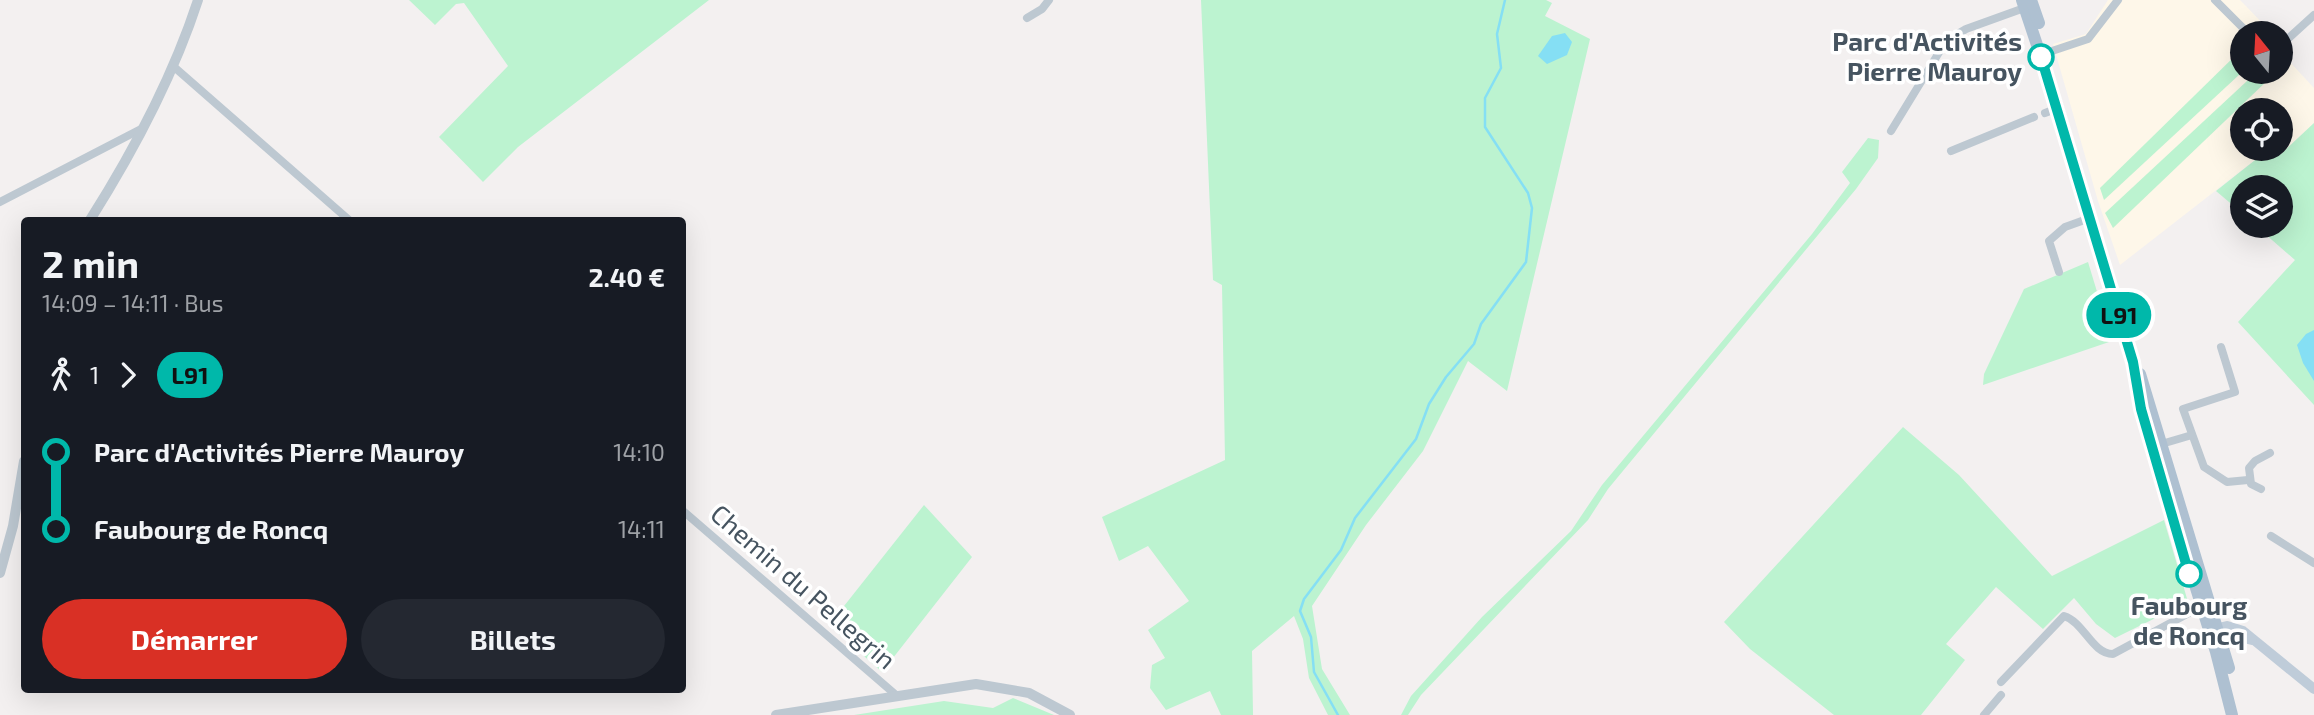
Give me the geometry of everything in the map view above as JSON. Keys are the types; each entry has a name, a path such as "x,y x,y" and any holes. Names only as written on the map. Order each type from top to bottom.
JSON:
{"main road":[{"path":"2028,3 2239,715"},
{"path":"2157,445 2200,607 2213,629"},
{"path":"2213,629 2238,628 2314,689"},
{"path":"2218,643 2242,637 2255,641"},
{"path":"2218,643 2232,715"}],"street":[{"path":"92,217 141,130 173,65 198,0"},
{"path":"1027,18 1042,9 1049,0"},
{"path":"2044,54 2088,39 2118,0"},
{"path":"2215,0 2236,21"},
{"path":"1892,131 1946,41 1960,32 2028,3"},
{"path":"2293,34 2314,15"},
{"path":"173,65 345,217"},
{"path":"2045,113 2058,108"},
{"path":"1951,151 2034,117"},
{"path":"0,202 141,130"},
{"path":"2059,272 2049,241 2065,227 2091,218"},
{"path":"2221,347 2235,392 2183,409 2201,461 2208,471 2227,482 2249,480"},
{"path":"2157,445 2192,435"},
{"path":"2261,489 2253,487 2249,480 2252,464 2270,453"},
{"path":"0,573 16,516 21,482"},
{"name":"Chemin du Pellegrin","path":"686,513 895,695"},
{"path":"2271,536 2314,564"},
{"path":"2001,682 2064,616 2081,626 2102,651 2113,654 2200,607"},
{"path":"776,715 961,685 992,685 1029,693 1070,715"},
{"path":"1984,715 2001,695"}],"shaded area":[{"path":"2108,0 2240,0 2260,21 2230,21 2230,84 2293,84 2293,65 2314,88 2314,123 2293,143 2293,98 2230,98 2230,161 2254,161 2236,175 2230,175 2230,179 2120,265 2098,201 2053,44 2086,34"}],"green space":[{"path":"409,0 709,0 518,147 483,182 439,137 508,66 464,3 456,4 435,25"},
{"path":"1201,0 1546,0 1552,3 1545,16 1590,39 1507,391 1468,361 1423,451 1366,525 1312,606 1322,669 1350,715 1328,715 1309,678 1303,639 1294,616 1252,651 1253,715 1221,715 1210,691 1166,710 1150,688 1152,665 1165,658 1148,630 1189,601 1148,546 1119,561 1102,517 1225,460 1222,285 1213,280"},
{"path":"2230,61 2230,83 2104,200 2100,188"},
{"path":"2244,84 2264,84 2249,98 2230,98 2230,116 2113,228 2105,213"},
{"path":"2314,123 2314,405 2238,322 2295,260 2270,238 2293,238 2293,175 2236,175 2254,161 2293,161 2293,143"},
{"path":"1868,138 1879,140 1878,158 1856,189 1608,489 1588,520 1421,695 1408,715 1401,715 1411,696 1482,617 1571,531 1602,485 1812,234 1850,183 1842,172"},
{"path":"2230,180 2230,203 2216,191"},
{"path":"2088,262 2112,341 1983,385 1984,374 2024,289"},
{"path":"1903,427 1959,475 2052,576 2164,520 2188,602 2115,638 2096,624 2074,598 2043,629 1996,587 1946,644 1965,660 1921,715 1834,715 1750,649 1724,622"},
{"path":"924,505 972,557 882,672 829,625"},
{"path":"1013,698 1054,715 854,715 944,701 993,708"}],"water":[{"path":"1565,33 1572,42 1567,55 1547,64 1538,56 1552,36"},
{"path":"2314,330 2314,381 2303,363 2297,345 2306,334"}],"waterway":[{"path":"1338,715 1314,672 1311,637 1300,611 1304,599 1341,550 1355,518 1416,439 1429,404 1446,377 1474,344 1481,324 1526,262 1532,208 1528,193 1485,127 1485,98 1501,68 1497,34 1505,0"}],"bus line":[{"name":"L91","path":"2041,57 2133,362 2141,409 2189,574"}],"place":[{"name":"Parc d'Activités Pierre Mauroy","path":"2041,57"},
{"name":"Faubourg de Roncq","path":"2189,574"}]}
